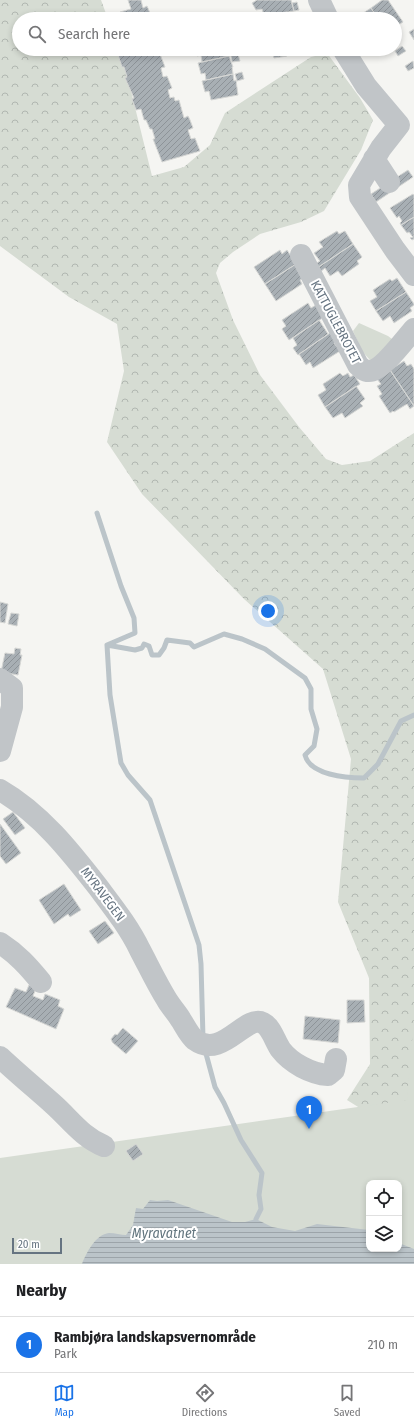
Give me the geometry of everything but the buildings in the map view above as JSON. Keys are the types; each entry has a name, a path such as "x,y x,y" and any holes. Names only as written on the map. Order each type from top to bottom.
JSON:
{"street":[{"path":"319,0 325,12"},
{"path":"347,56 366,86 406,123 381,148 359,185 360,197 395,250 414,275"},
{"path":"374,159 389,182"},
{"name":"KATTUGLEBROTET","path":"301,255 358,365 363,370 370,371 379,367 414,330"},
{"path":"0,679 12,688 12,707 0,751"},
{"name":"MYRAVEGEN","path":"0,790 29,811 50,829 86,872 128,928 167,1001 195,1039 203,1044 212,1045 232,1037 255,1021 265,1024 269,1028 282,1051 298,1065 321,1075 328,1075 334,1070 336,1059"},
{"path":"0,943 12,950 25,962 41,982"},
{"path":"0,1057 55,1105 86,1137 104,1146"}],"green space":[{"path":"0,0 101,0 105,12 12,12 12,56 121,56 152,176 184,167 210,145 225,113 311,57 329,56 360,98 373,120 361,150 324,211 301,222 260,234 233,252 220,263 216,273 233,320 260,375 299,427 326,459 342,465 370,461 414,433 414,1142 347,1100 370,1064 369,978 338,902 351,759 323,669 244,599 142,494 107,442 124,371 117,324 69,297 0,246"},
{"path":"359,323 388,336 396,342 375,359 370,360 362,351 353,331"},
{"path":"414,1018 414,1264 0,1264 0,1158 407,1100"}],"water":[{"name":"Myravatnet","path":"150,1200 168,1200 232,1222 245,1222 256,1219 272,1227 295,1231 317,1224 366,1230 366,1252 402,1252 402,1244 414,1249 414,1264 82,1264 96,1240 104,1234 109,1233 126,1235 133,1225 136,1208 143,1209"}],"waterway":[{"path":"97,513 121,586 134,618 135,633 107,645"},
{"path":"203,1038 199,945 150,800 128,775 121,763 110,695 107,645 135,650 142,648 144,644 149,646 152,655 159,655 167,640 190,643 194,647 224,634 242,639 265,649 305,678 311,689 311,709 317,729 314,746 305,755 308,762 314,767 330,774 364,778 378,764 401,721 414,715"},
{"path":"205,1050 215,1087 241,1140 262,1173 259,1195 261,1209 256,1219"}],"place":[{"name":"Rambjøra landskapsvernområde","path":"309,1129"}]}
